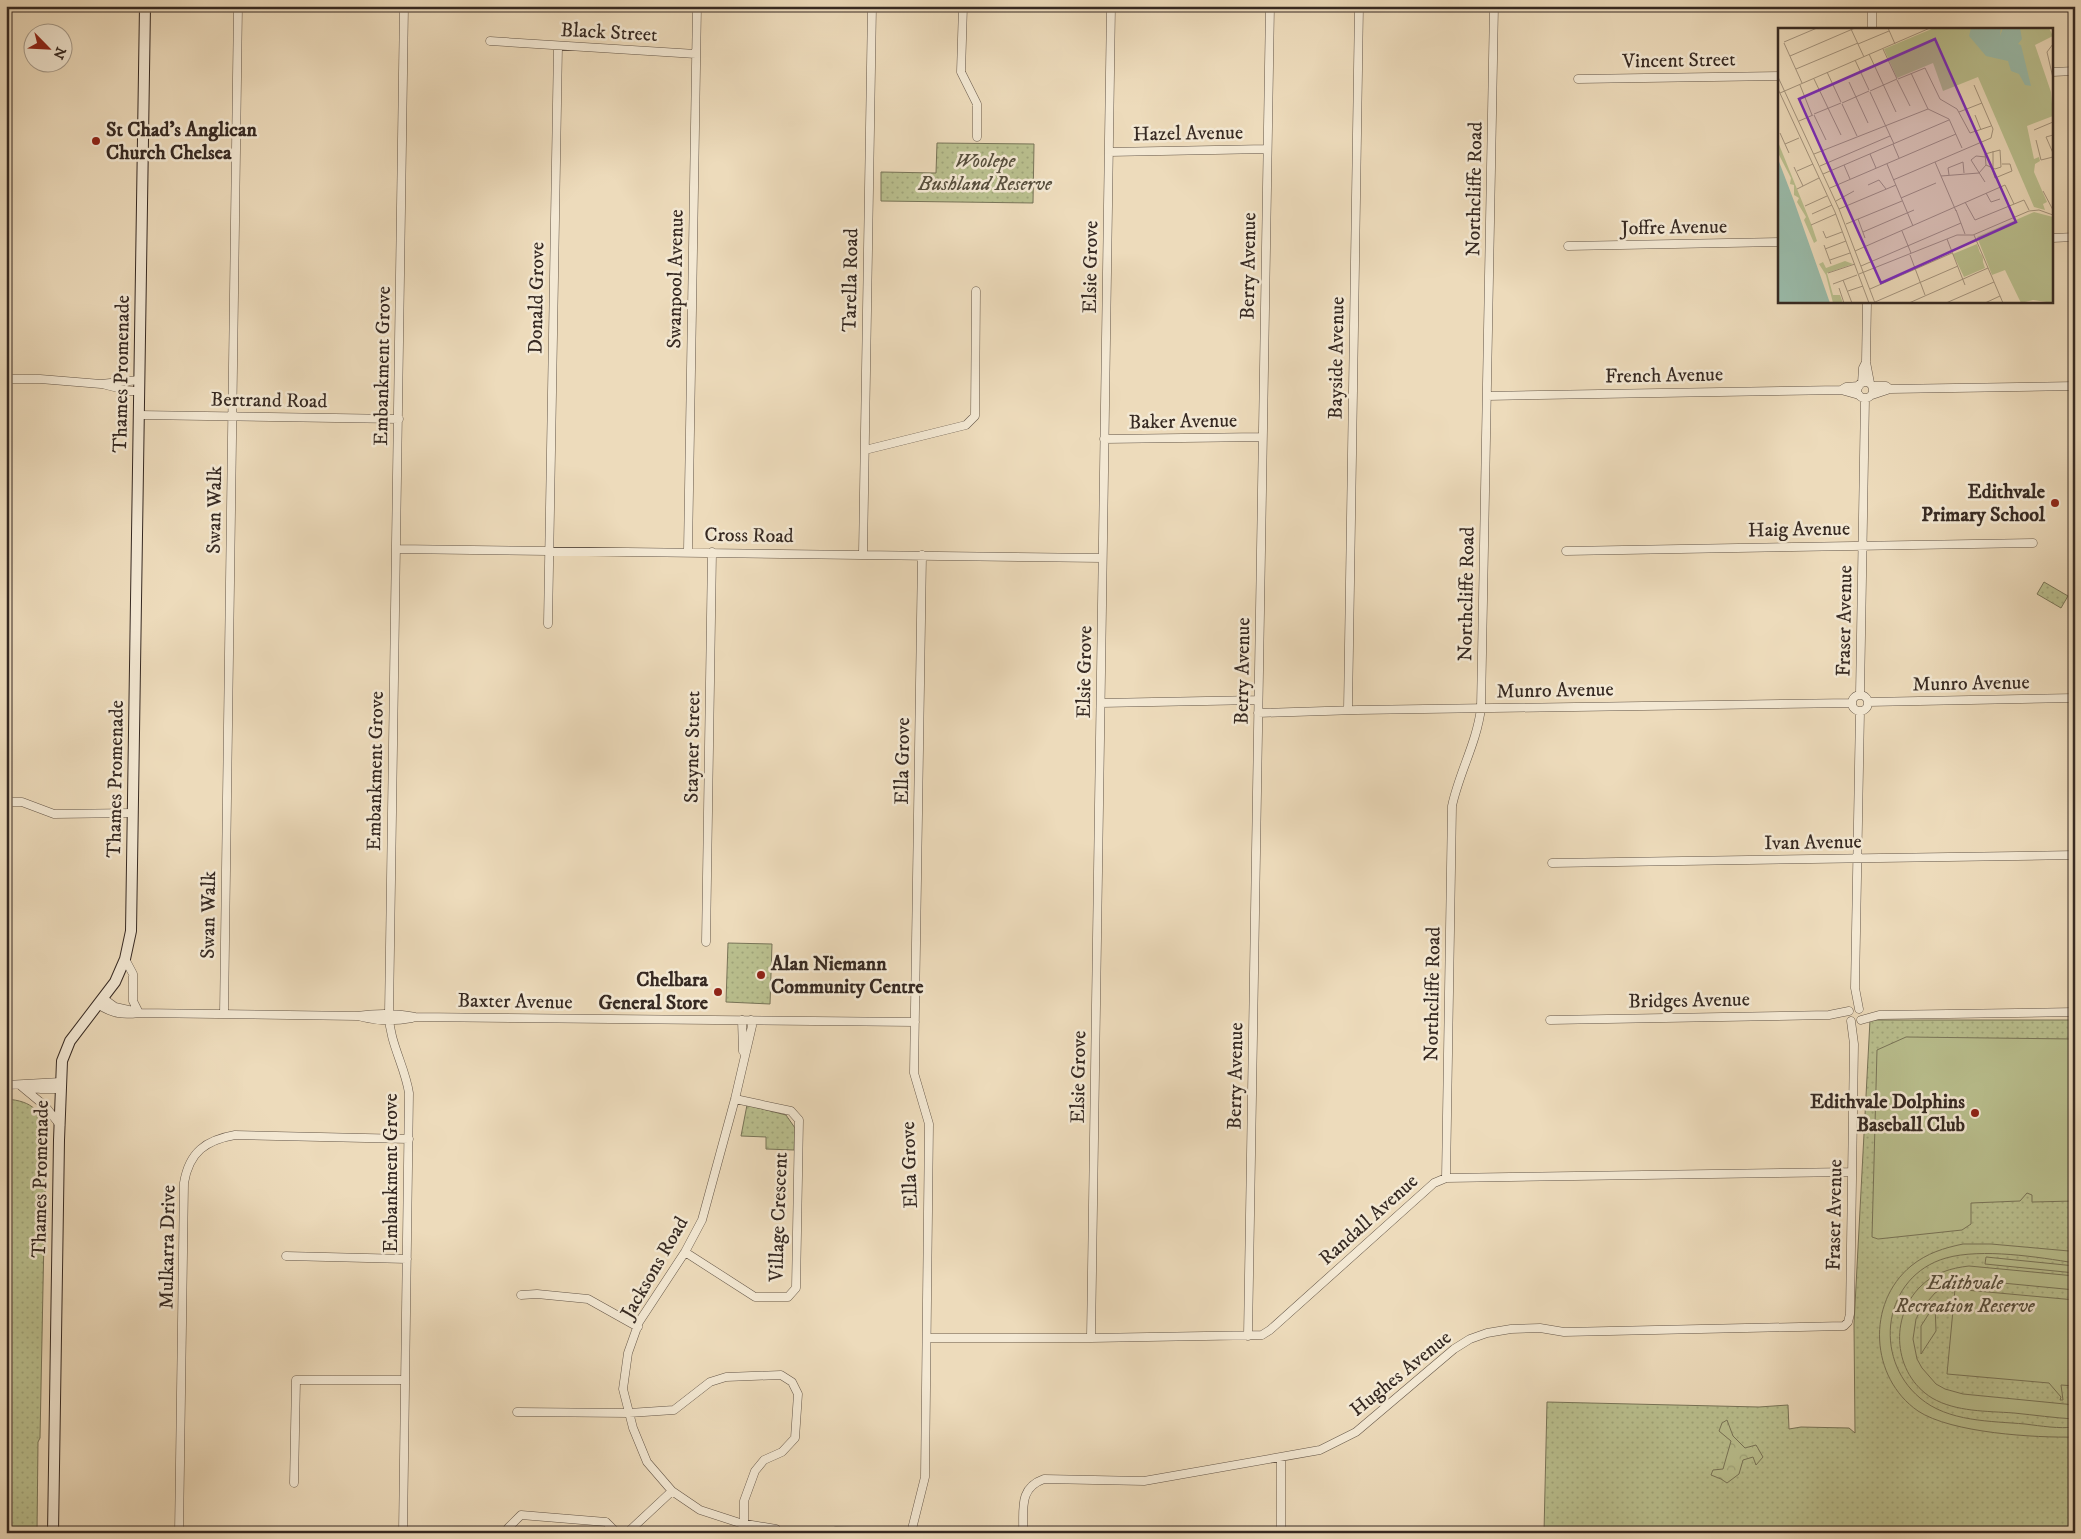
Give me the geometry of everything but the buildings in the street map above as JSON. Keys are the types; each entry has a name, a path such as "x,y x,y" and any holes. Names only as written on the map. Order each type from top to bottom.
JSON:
{"main road":[{"name":"Thames Promenade","path":"53,1533 60,1086 62,1061 68,1045 115,982 125,959 131,930 145,6"}],"street":[{"name":"Swan Walk","path":"224,1014 238,6"},
{"name":"Embankment Grove","path":"403,1533 410,1093 407,1077 390,1033 389,1017 404,6"},
{"name":"Swanpool Avenue","path":"688,551 696,6"},
{"name":"Tarella Road","path":"863,554 872,6"},
{"path":"963,6 961,72 978,104 977,136"},
{"name":"Elsie Grove","path":"1091,1338 1111,6"},
{"name":"Berry Avenue","path":"1248,1336 1270,6"},
{"name":"Bayside Avenue","path":"1348,710 1359,6"},
{"name":"Northcliffe Road","path":"1446,1178 1452,806 1480,721 1482,708 1494,6"},
{"path":"1872,6 1872,28"},
{"name":"Black Street","path":"490,41 696,54"},
{"name":"Donald Grove","path":"548,624 558,46"},
{"path":"2054,72 2075,72"},
{"name":"Vincent Street","path":"1578,79 1778,76"},
{"name":"Hazel Avenue","path":"1109,152 1268,149"},
{"path":"2054,238 2075,237"},
{"name":"Joffre Avenue","path":"1568,246 1778,242"},
{"path":"865,450 966,426 975,416 976,291"},
{"path":"1865,396 1867,302"},
{"path":"6,378 101,384 130,391 140,391"},
{"path":"101,384 139,380"},
{"path":"1865,396 1866,384"},
{"name":"French Avenue","path":"1841,390 1846,387 1866,384 1886,386 1890,389"},
{"name":"French Avenue","path":"1487,396 1841,390 1865,396 1890,389 2075,386"},
{"name":"Fraser Avenue","path":"1860,695 1865,396"},
{"name":"Bertrand Road","path":"139,415 398,419"},
{"name":"Baker Avenue","path":"1104,439 1262,437"},
{"name":"Haig Avenue","path":"1566,551 2033,543"},
{"name":"Cross Road","path":"396,549 688,551 1102,558"},
{"name":"Stayner Street","path":"706,942 712,552"},
{"name":"Ella Grove","path":"911,1533 925,1477 929,1124 914,1073 922,555"},
{"path":"1860,695 1865,697 1868,702 1866,708 1860,710 1854,708 1852,703 1855,696 1860,695"},
{"name":"Munro Avenue","path":"1868,702 2075,698"},
{"path":"1101,703 1258,700"},
{"name":"Munro Avenue","path":"1258,713 1852,703"},
{"path":"1855,988 1862,1015 1855,1020 1850,1010 1855,988 1860,710"},
{"path":"6,802 22,802 54,814 133,813"},
{"name":"Ivan Avenue","path":"1552,863 2075,855"},
{"path":"125,959 133,974 133,1001 139,1013"},
{"name":"Baxter Avenue","path":"101,1002 119,1014 915,1022"},
{"name":"Bridges Avenue","path":"1829,1015 1855,1008 1880,1015"},
{"name":"Bridges Avenue","path":"1550,1020 1829,1015 1855,1020 1880,1015 2075,1012"},
{"name":"Jacksons Road","path":"742,1020 743,1060"},
{"name":"Jacksons Road","path":"751,1020 735,1098 702,1220 685,1252 638,1327 628,1353 623,1389 633,1428 648,1462 672,1491 700,1510 744,1524 776,1531"},
{"name":"Fraser Avenue","path":"1846,1325 1850,1314 1855,1020"},
{"path":"6,1086 41,1089 60,1086"},
{"path":"21,1086 45,1106 60,1125"},
{"name":"Village Crescent","path":"685,1252 756,1297 788,1297 796,1288 799,1120 791,1111 735,1098"},
{"name":"Mulkarra Drive","path":"179,1533 184,1183 186,1170 192,1158 217,1138 235,1135 409,1139"},
{"name":"Randall Avenue","path":"926,1338 1262,1335 1270,1330 1434,1183 1446,1178 1852,1172"},
{"path":"286,1256 407,1259"},
{"path":"521,1295 537,1294 588,1299 638,1327"},
{"name":"Hughes Avenue","path":"1023,1533 1026,1492 1031,1486 1044,1479 1144,1482 1281,1459 1320,1450 1356,1432 1454,1349 1470,1339 1487,1333 1529,1328 1569,1332 1841,1328 1846,1325"},
{"path":"518,1412 629,1413 674,1410 710,1382 726,1377 781,1375 792,1382 798,1394 795,1438 782,1452 764,1460 754,1471 744,1501 744,1524"},
{"path":"294,1483 296,1380 405,1380"},
{"path":"1281,1459 1281,1533"},
{"path":"627,1533 672,1491"},
{"path":"506,1533 508,1528 521,1515 606,1522 617,1533"},
{"path":"836,1531 907,1533"}],"green space":[{"name":"Woolepe Bushland Reserve","path":"937,143 1034,144 1033,203 881,201 881,172 936,173"},
{"path":"2044,582 2068,596 2061,608 2037,594"},
{"path":"728,943 772,944 770,1004 726,1002"},
{"name":"Edithvale Recreation Reserve","path":"1870,1020 2075,1020 2075,1533 1544,1533 1547,1402 1759,1407 1788,1405 1789,1429 1801,1427 1849,1428 1855,1433 1854,1324"},
{"name":"Edithvale Dolphins Baseball Club","path":"1906,1037 2074,1039 2075,1201 2032,1202 2032,1195 2027,1193 2020,1201 1971,1203 1971,1224 1962,1230 1878,1239 1872,1237 1877,1050"},
{"path":"6,1099 23,1102 35,1109 42,1120 46,1137 37,1533 6,1533"},
{"path":"747,1105 786,1115 795,1128 794,1150 766,1149 766,1137 741,1136"},
{"path":"1963,1244 1991,1244 2075,1252 2075,1263 2010,1254 1976,1254 1946,1258 1925,1268 1909,1282 1897,1300 1891,1320 1891,1341 1895,1362 1905,1381 1920,1398 1943,1412 1984,1421 2075,1427 2075,1437 1994,1433 1951,1424 1918,1411 1902,1397 1890,1380 1883,1360 1880,1340 1881,1319 1886,1300 1896,1282 1917,1261 1949,1247"},
{"path":"1986,1257 2075,1266 2075,1273 1985,1264"},
{"path":"1969,1266 2075,1276 2075,1290 1971,1280 1952,1283 1935,1293 1921,1309 1916,1319 1913,1339 1917,1359 1922,1368 1936,1384 1945,1389 1963,1394 2075,1405 2075,1419 1972,1410 1951,1406 1932,1398 1919,1388 1909,1375 1900,1345 1900,1329 1904,1313 1911,1299 1926,1281 1937,1274"},
{"path":"1955,1289 2075,1300 2075,1386 2061,1385 2063,1400 2060,1400 2061,1397 2049,1383 1947,1374"},
{"path":"1935,1304 1936,1331 1921,1354 1921,1326"},
{"path":"1727,1420 1733,1436 1745,1448 1756,1445 1763,1457 1756,1465 1753,1457 1743,1460 1739,1474 1727,1483 1711,1475 1713,1470 1723,1469 1731,1441 1719,1431 1722,1423"}],"place":[{"name":"St Chad's Anglican Church Chelsea","path":"96,141"},
{"name":"Edithvale Primary School","path":"2055,503"},
{"name":"Alan Niemann Community Centre","path":"761,975"},
{"name":"Chelbara General Store","path":"718,992"},
{"name":"Edithvale Dolphins Baseball Club","path":"1975,1113"}]}
